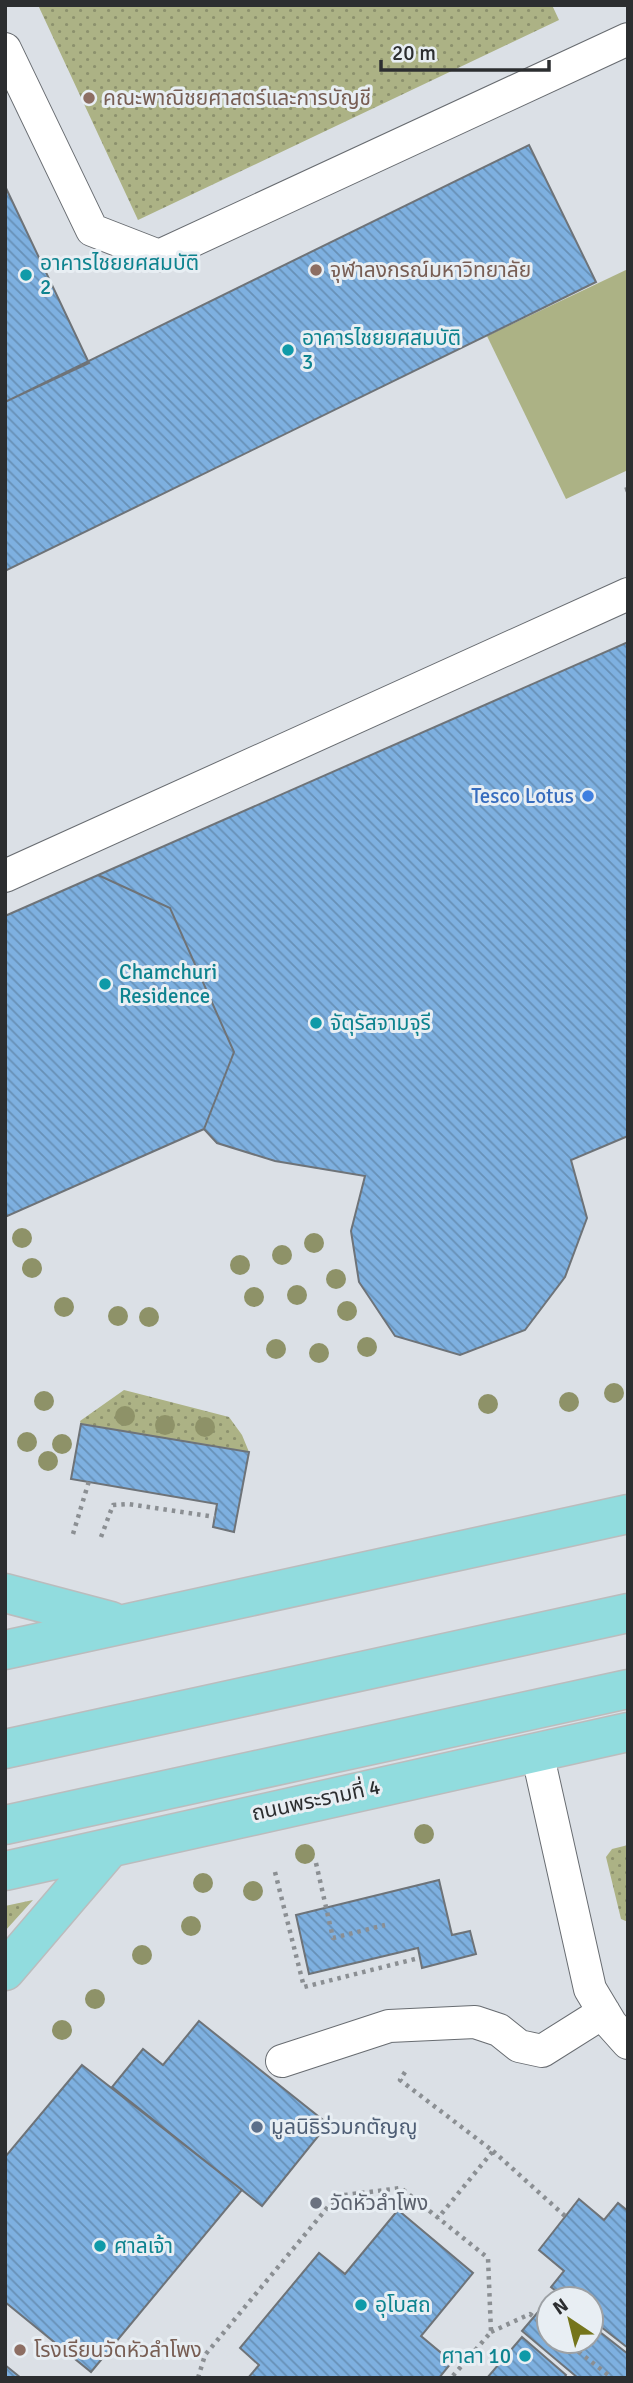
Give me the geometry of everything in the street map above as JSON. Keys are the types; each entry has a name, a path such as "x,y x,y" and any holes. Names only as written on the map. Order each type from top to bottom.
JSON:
{"main road":[{"path":"5,1650 628,1514"},
{"path":"5,1593 120,1623"},
{"path":"5,1749 628,1613"},
{"name":"ถนนพระรามที่ 4","path":"5,1825 628,1689"},
{"name":"ถนนพระรามที่ 4","path":"5,1871 628,1732"},
{"path":"5,1971 110,1848"}],"lane":[{"path":"5,49 92,230 159,256 628,39"},
{"path":"5,876 628,594"},
{"path":"537,1752 590,1989 628,2043"},
{"path":"282,2062 389,2026 475,2022 499,2030 519,2046 542,2050 604,2012"}],"path":[{"path":"73,1534 89,1481"},
{"path":"101,1537 113,1505 128,1504 215,1517"},
{"path":"316,1863 334,1938 385,1926"},
{"path":"275,1872 303,1987 419,1958"},
{"path":"400,2080 493,2151 565,2216"},
{"path":"438,2218 493,2151"},
{"path":"198,2378 205,2354 337,2196 401,2188 488,2258 491,2332"},
{"path":"451,2378 491,2332 530,2314 535,2318"},
{"path":"583,2355 612,2378"}],"green space":[{"path":"38,5 552,5 559,20 138,220"},
{"path":"628,269 628,470 566,499 487,336"},
{"path":"124,1390 229,1417 242,1435 249,1452 81,1424 80,1421"},
{"path":"628,1845 628,1922 621,1919 606,1857 612,1849"},
{"path":"33,1900 5,1931 5,1906"}],"building":[{"name":"อาคารไชยยศสมบัติ 3","path":"529,145 596,282 5,571 5,402"},
{"name":"อาคารไชยยศสมบัติ 2","path":"5,186 89,363 5,402"},
{"name":"จัตุรัสจามจุรี","path":"628,642 628,1136 571,1160 587,1218 565,1277 525,1330 460,1355 395,1336 359,1282 351,1231 365,1176 275,1161 217,1143 204,1129 5,1217 5,916"},
{"name":"Chamchuri Residence","path":"98,875 170,908 234,1052 204,1129 5,1217 5,916"},
{"path":"81,1424 249,1452 234,1532 213,1527 217,1504 71,1479"},
{"path":"439,1880 452,1935 470,1931 476,1954 422,1968 418,1948 309,1974 296,1915"},
{"path":"199,2021 328,2124 262,2206 112,2087 143,2049 163,2065"},
{"name":"ศาลเจ้า","path":"82,2065 242,2190 91,2372 5,2302 5,2157"},
{"path":"579,2199 604,2220 618,2203 628,2211 628,2348 605,2330 605,2285 553,2285 564,2271 539,2250"},
{"name":"อุโบสถ","path":"398,2210 473,2273 421,2336 452,2362 439,2378 248,2378 259,2365 240,2348 319,2253 345,2274"},
{"path":"535,2316 535,2342 522,2331"},
{"path":"605,2336 628,2354 628,2378 578,2378 551,2355 605,2355"},
{"name":"ศาลา 10","path":"522,2337 535,2348 535,2355 543,2355 566,2375 564,2378 487,2378"},
{"path":"5,2365 21,2378 5,2378"}],"place":[{"name":"คณะพาณิชยศาสตร์และการบัญชี","path":"89,98"},
{"name":"จุฬาลงกรณ์มหาวิทยาลัย","path":"316,270"},
{"name":"อาคารไชยยศสมบัติ 2","path":"26,275"},
{"name":"อาคารไชยยศสมบัติ 3","path":"288,350"},
{"name":"Tesco Lotus","path":"588,796"},
{"name":"Chamchuri Residence","path":"105,984"},
{"name":"จัตุรัสจามจุรี","path":"316,1023"},
{"name":"มูลนิธิร่วมกตัญญู","path":"257,2127"},
{"name":"วัดหัวลำโพง","path":"316,2203"},
{"name":"ศาลเจ้า","path":"100,2246"},
{"name":"อุโบสถ","path":"361,2305"},
{"name":"โรงเรียนวัดหัวลำโพง","path":"20,2350"},
{"name":"ศาลา 10","path":"525,2356"}]}
